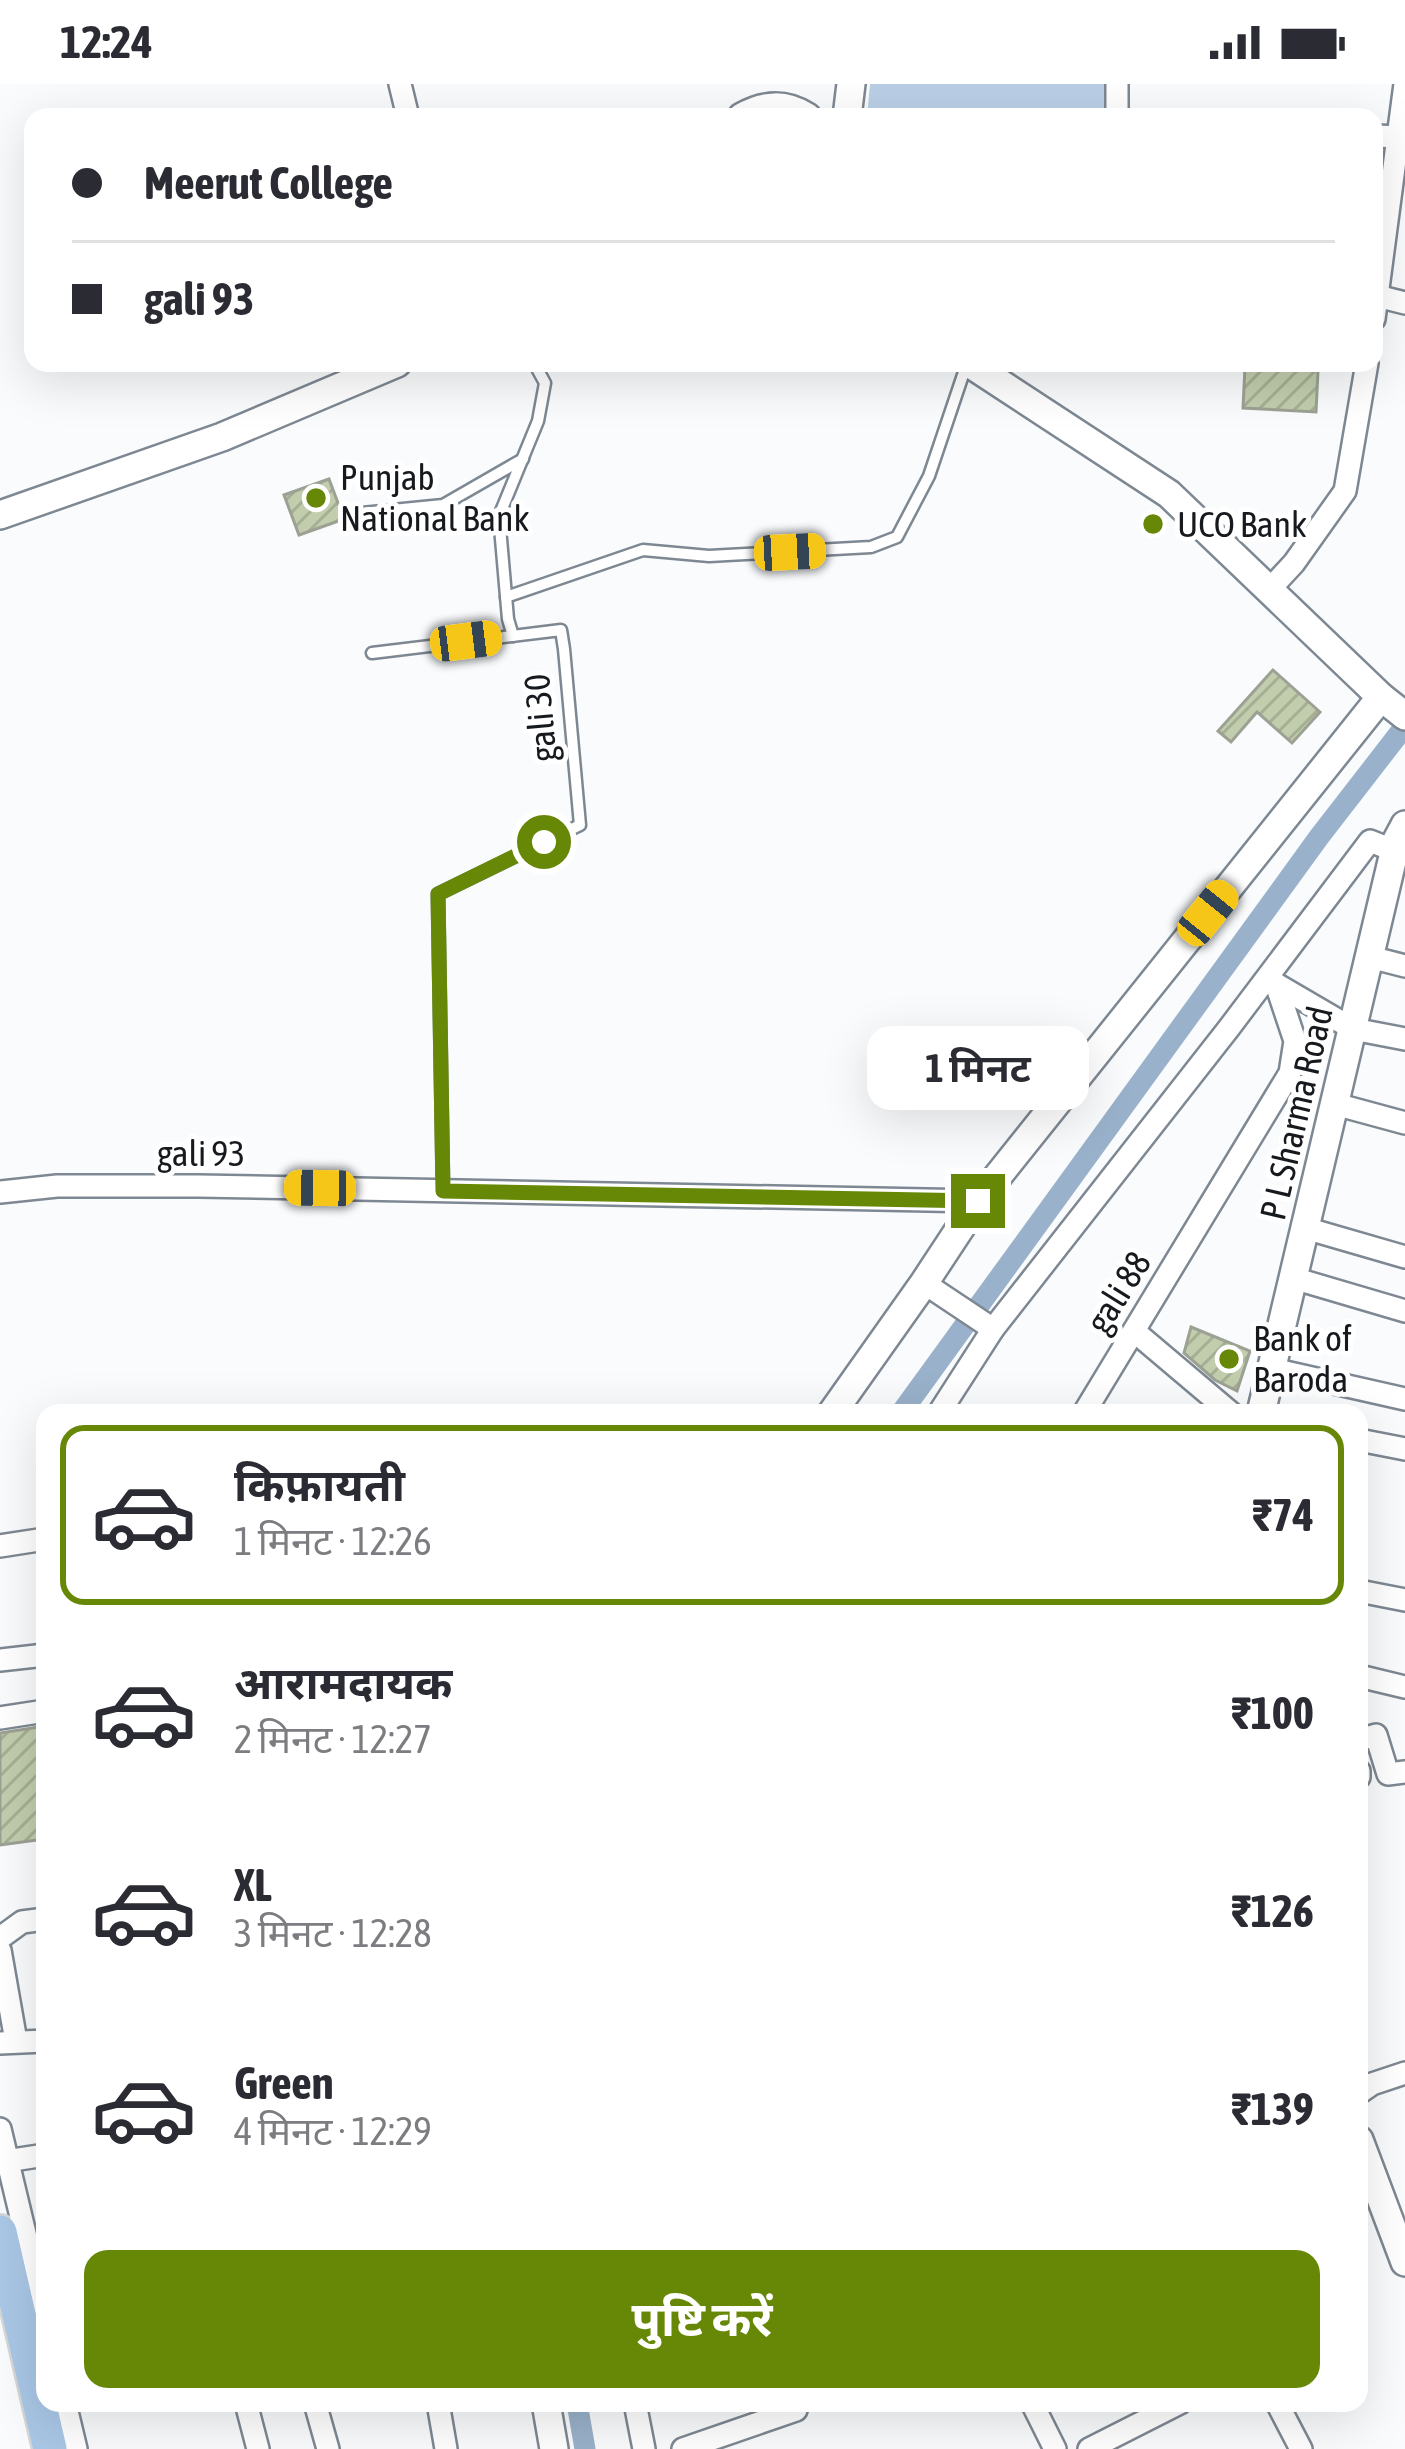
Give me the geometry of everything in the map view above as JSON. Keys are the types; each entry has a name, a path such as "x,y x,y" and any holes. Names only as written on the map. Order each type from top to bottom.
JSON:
{"main road":[{"path":"0,2232 36,2388"},
{"path":"0,2314 32,2449"},
{"path":"41,2412 50,2449"}],"street":[{"path":"1383,262 1405,84"},
{"path":"0,515 222,437 376,372"},
{"path":"838,1404 978,1201 1394,708 1169,494 982,372"},
{"path":"1269,590 1346,490 1366,372"},
{"path":"945,1404 993,1329 1370,841 1400,838"},
{"name":"P L Sharma Road","path":"1267,1389 1400,838"},
{"path":"1370,957 1405,967"},
{"name":"gali 88","path":"1089,1404 1290,1073 1295,1041 1276,984 1353,1029"},
{"path":"1353,1029 1405,1039"},
{"path":"1335,1104 1405,1123"},
{"name":"gali 93","path":"0,1192 57,1186 174,1186 978,1201"},
{"path":"1305,1228 1405,1257"},
{"path":"1293,1278 1405,1311"},
{"path":"924,1283 993,1329"},
{"path":"1134,1330 1221,1404"},
{"path":"1267,1389 1405,1399"},
{"path":"1368,1442 1405,1449"},
{"path":"0,1546 36,1540"},
{"path":"1368,1593 1405,1600"},
{"path":"0,1660 36,1656"},
{"path":"1368,1678 1405,1687"},
{"path":"0,1718 36,1712"},
{"path":"1368,1737 1376,1735 1388,1774 1405,1772"},
{"path":"0,1938 22,1922 36,1920"},
{"path":"0,1950 8,2042"},
{"path":"1368,2087 1405,2073"},
{"path":"0,2129 36,2283"},
{"path":"4,2161 36,2156"},
{"path":"1368,2157 1395,2208 1405,2262"},
{"path":"67,2412 76,2449"},
{"path":"248,2412 258,2449"},
{"path":"318,2412 328,2449"},
{"path":"440,2412 446,2449"},
{"path":"548,2412 554,2449"},
{"path":"637,2412 644,2449"},
{"path":"683,2449 790,2412"},
{"path":"1035,2412 1049,2447"},
{"path":"1089,2449 1162,2412"},
{"path":"1282,2412 1301,2449"}],"lane":[{"path":"513,636 499,516 538,421 545,383 538,372"},
{"path":"506,597 643,550 710,556 872,547 897,537 929,476 965,372"},
{"path":"362,513 443,505 523,459"},
{"name":"gali 30","path":"372,652 561,630 580,825 438,894 443,1191"}],"shaded area":[{"path":"870,84 1104,84 1104,108 868,108"}],"building":[{"path":"1245,372 1318,372 1316,412 1243,408"},
{"path":"329,479 344,519 299,535 284,495"},
{"path":"1273,670 1320,712 1292,743 1257,712 1231,742 1218,731"},
{"path":"1191,1327 1250,1351 1237,1391 1215,1380 1184,1353"},
{"path":"36,1727 36,1840 0,1845 0,1733"}],"waterway":[{"path":"908,1404 1319,837 1405,726"},
{"path":"579,2412 585,2449"}],"place":[{"name":"Punjab National Bank","path":"316,498"},
{"name":"UCO Bank","path":"1153,524"},
{"name":"Bank of Baroda","path":"1229,1359"}],"route":[{"path":"544,842 438,894 443,1191 978,1201"}]}
